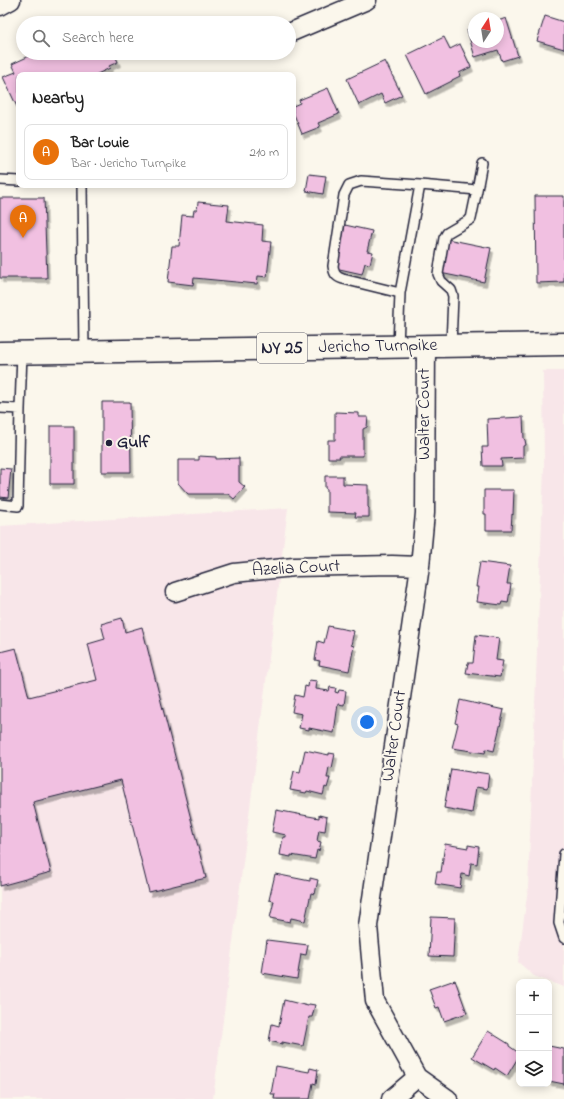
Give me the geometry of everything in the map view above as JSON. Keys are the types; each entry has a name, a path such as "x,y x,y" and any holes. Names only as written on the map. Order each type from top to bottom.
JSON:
{"main road":[{"name":"Jericho Turnpike","path":"0,353 564,344"}],"street":[{"path":"0,6 11,0"},
{"path":"296,30 367,0"},
{"name":"Walter Court","path":"426,346 425,513 420,566 368,926 375,1001 417,1077 448,1099"},
{"name":"Azelia Court","path":"176,592 234,573 294,567 392,565 420,566"},
{"path":"391,1099 417,1077"}],"lane":[{"path":"451,346 453,296 451,290 440,281 438,274 444,238 447,233 471,219 482,163"},
{"path":"0,180 16,181"},
{"path":"400,293 343,279 337,277 334,272 333,266 344,196 349,185 361,181 477,190"},
{"path":"398,346 400,293 420,185"},
{"path":"82,188 84,352"},
{"path":"0,504 18,506 22,353"},
{"path":"0,408 20,409"},
{"path":"564,854 559,923 564,938"}],"shaded area":[{"path":"543,371 564,371 564,987 552,983 552,979 542,979 534,976 518,962 528,888 544,467"},
{"path":"288,508 213,1099 0,1099 0,526"}],"building":[{"path":"545,16 564,22 564,49 537,41"},
{"path":"506,18 518,56 502,61 498,50 475,57 472,48 504,48 504,19"},
{"path":"444,37 450,49 460,44 471,67 459,73 460,76 452,81 426,94 407,55"},
{"path":"21,60 117,60 118,62 109,66 110,68 101,72 16,72 12,64"},
{"path":"385,61 402,95 385,103 381,94 359,105 347,79"},
{"path":"16,72 16,105 3,77"},
{"path":"328,88 339,114 318,123 320,127 302,134 296,119 296,105 300,103 299,100"},
{"path":"309,174 326,176 323,194 306,191"},
{"path":"535,196 564,196 564,282 536,283"},
{"path":"0,198 44,198 47,278 0,278"},
{"path":"198,202 229,205 227,221 263,225 262,241 271,242 267,277 258,276 257,284 194,278 193,285 168,282 172,246 179,246 182,215 193,216 194,210 197,210"},
{"path":"345,225 372,231 367,251 373,252 370,264 365,263 362,274 335,268"},
{"path":"447,239 491,248 484,282 440,273"},
{"path":"102,402 130,402 131,472 102,472"},
{"path":"335,412 359,413 359,417 368,417 367,427 363,429 363,456 339,456 340,458 328,458 328,440 335,440"},
{"path":"523,417 524,439 526,445 523,446 523,458 501,459 502,466 483,466 482,447 488,447 487,419"},
{"path":"50,426 74,426 74,484 50,484"},
{"path":"199,456 216,457 216,459 239,458 239,482 245,487 234,499 228,494 188,494 178,483 178,460 199,460"},
{"path":"0,468 11,469 8,498 0,497"},
{"path":"325,476 343,476 343,484 368,485 369,517 355,517 356,513 327,512 327,489 325,488"},
{"path":"484,490 514,490 511,530 486,530"},
{"path":"480,562 510,566 507,584 511,584 508,603 502,602 501,605 477,602 479,587 476,587"},
{"path":"122,618 125,632 142,627 206,878 149,892 121,780 33,802 51,872 0,886 0,652 16,648 29,697 97,680 88,644 105,639 101,624"},
{"path":"328,626 354,631 351,645 354,646 349,671 319,665 320,661 315,660 318,641 324,643"},
{"path":"476,635 499,638 496,660 503,661 500,677 466,673 468,663 473,663"},
{"path":"309,680 317,681 316,689 329,691 330,687 336,688 335,692 338,693 339,690 346,691 344,705 338,704 334,733 309,728 309,730 299,728 302,714 292,712 295,695 303,697 305,686 308,687"},
{"path":"460,700 504,710 494,751 486,749 485,753 452,748 458,724 455,723"},
{"path":"305,750 329,755 329,753 335,754 332,768 329,767 327,778 330,778 323,795 307,791 306,793 290,790 294,771 300,772"},
{"path":"451,769 489,774 487,789 476,787 472,813 444,808"},
{"path":"276,810 319,818 319,815 327,817 325,831 319,830 317,841 321,842 315,859 291,855 291,857 280,855 283,837 286,837 286,835 272,832"},
{"path":"445,844 468,848 468,845 479,847 477,864 471,863 469,876 462,874 460,888 435,884 437,872 441,872"},
{"path":"275,874 310,881 310,878 318,880 315,894 311,893 305,921 291,918 290,922 270,918 274,901 269,900"},
{"path":"431,917 455,918 453,957 429,956"},
{"path":"267,940 308,945 306,955 301,954 297,979 262,973"},
{"path":"455,980 467,1013 444,1021 439,1007 436,1008 429,989"},
{"path":"284,1000 308,1006 309,1004 315,1005 312,1017 309,1017 303,1046 269,1041 272,1024 279,1026"},
{"path":"488,1031 509,1044 509,1046 516,1051 516,1061 507,1076 495,1068 494,1070 472,1057"},
{"path":"552,1047 564,1049 564,1084 552,1082"},
{"path":"276,1066 309,1072 310,1068 318,1070 316,1084 313,1083 310,1099 274,1099 275,1094 271,1094"}],"place":[{"name":"Bar Louie","path":"23,238"},
{"name":"Gulf","path":"109,443"}]}
